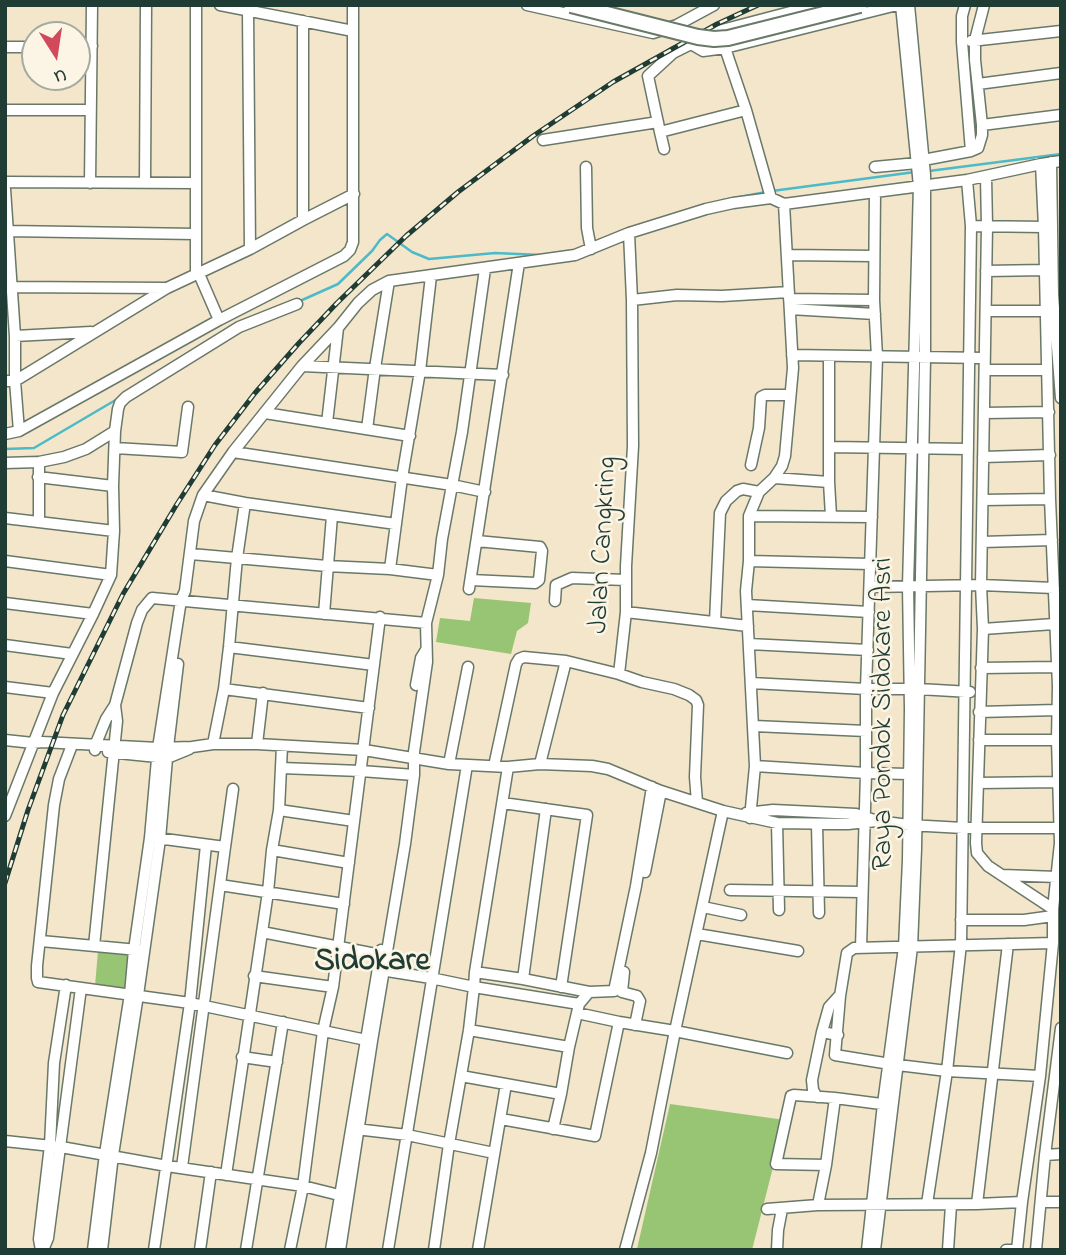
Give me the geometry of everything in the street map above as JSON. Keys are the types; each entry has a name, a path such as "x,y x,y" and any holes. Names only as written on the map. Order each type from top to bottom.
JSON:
{"main road":[{"path":"571,5 714,39 728,38 860,5"}],"street":[{"path":"90,183 92,5"},
{"path":"145,182 146,5"},
{"path":"196,5 195,234 198,275 219,320"},
{"path":"220,5 353,31"},
{"path":"5,434 19,431 219,320 344,256 350,250 354,242 353,5"},
{"path":"527,5 653,33 677,25 714,5"},
{"path":"593,5 653,22 677,25"},
{"path":"664,149 648,76 673,53 718,31 817,5"},
{"path":"691,44 703,51 725,48 899,5 921,171"},
{"path":"909,5 921,171"},
{"path":"965,5 962,16 962,42 971,151"},
{"path":"98,1240 155,838 163,753 194,522 204,495 233,452 302,366 358,303 372,290 389,281 566,257 590,244 706,209 770,196 784,204 875,192 978,148 982,125 975,40 984,5"},
{"path":"248,11 250,249"},
{"path":"303,22 303,220"},
{"path":"962,42 1061,31"},
{"path":"725,48 770,196"},
{"path":"978,84 1061,73"},
{"path":"5,110 90,110"},
{"path":"543,140 659,127 746,110"},
{"path":"982,125 1061,115"},
{"path":"876,167 921,171 967,180 1051,163"},
{"path":"1006,1250 1017,1250 1040,1076 1060,843 1057,740 1059,686 1054,624 1045,311 1044,228 1051,163"},
{"path":"1051,163 1061,398"},
{"path":"586,167 590,244"},
{"name":"Raya Pondok Sidokare Asri","path":"875,1250 876,1206 887,1105 908,947 914,827 909,774 914,689 908,586 912,449 920,358 921,171"},
{"path":"986,177 981,585 983,629 976,843 977,853 988,866 1053,913"},
{"path":"927,1204 947,1071 961,944 970,358 971,226 967,180"},
{"path":"5,182 196,183"},
{"path":"5,188 15,336 10,381 19,431"},
{"path":"861,948 877,357 873,256 875,192"},
{"path":"10,381 167,288 250,249 354,194"},
{"path":"747,815 755,766 746,591 749,516 759,492 782,466 790,395 792,355 784,204"},
{"path":"971,226 1044,228"},
{"path":"8,231 195,234"},
{"name":"Jalan Cangkring","path":"629,233 634,446 626,612 619,674 674,689 696,700 697,802"},
{"path":"787,254 873,256"},
{"path":"477,541 542,548 539,579 535,583 470,585 519,263"},
{"path":"331,1250 344,1196 398,867 411,775 416,705 427,662 426,623 438,575 471,374 485,269"},
{"path":"986,271 1045,270"},
{"path":"390,569 420,371 431,276"},
{"path":"367,429 389,281"},
{"path":"12,286 167,288"},
{"path":"632,300 673,295 789,300 874,300"},
{"path":"828,299 828,311"},
{"path":"789,300 828,311 875,314"},
{"path":"5,816 10,787 37,741 52,693 111,575 115,431 120,403 125,397 239,327 297,304"},
{"path":"986,311 1045,311"},
{"path":"327,423 338,328"},
{"path":"15,336 96,332"},
{"path":"792,355 985,358"},
{"path":"829,357 828,482 831,516"},
{"path":"914,827 914,689 920,586 923,449 920,358"},
{"path":"302,366 503,375"},
{"path":"985,370 1047,370"},
{"path":"751,465 759,428 761,397 790,395"},
{"path":"115,449 182,452 188,407"},
{"path":"984,413 1049,412"},
{"path":"265,413 410,436"},
{"path":"5,463 39,462 74,454 115,431"},
{"path":"829,447 968,449"},
{"path":"233,452 485,492"},
{"path":"983,457 1050,455"},
{"path":"39,462 39,522"},
{"path":"38,477 113,486"},
{"path":"774,478 828,482"},
{"path":"715,622 720,513 726,501 737,491 743,489 759,492"},
{"path":"204,495 396,524"},
{"path":"983,500 1050,499"},
{"path":"213,744 224,689 245,503"},
{"path":"324,614 332,516"},
{"path":"749,516 872,517"},
{"path":"5,518 114,531"},
{"path":"982,542 1052,540"},
{"path":"191,554 438,575"},
{"path":"5,561 111,575"},
{"path":"749,561 870,564"},
{"path":"555,601 556,585 572,578 626,580"},
{"path":"870,587 981,585 1054,588"},
{"path":"92,746 115,705 137,624 152,598 185,597 233,606 426,623"},
{"path":"5,603 93,614"},
{"path":"747,605 869,612"},
{"path":"626,612 748,626"},
{"path":"290,1250 303,1186 323,1031 333,986 380,617"},
{"path":"983,629 1054,624"},
{"path":"749,644 868,650"},
{"path":"5,645 72,654"},
{"path":"229,646 374,665"},
{"path":"494,766 517,662 524,657 566,661 619,674"},
{"path":"540,764 566,661"},
{"path":"449,764 467,667"},
{"path":"981,668 1056,667"},
{"path":"751,683 980,693"},
{"path":"5,687 52,693"},
{"path":"224,689 369,708"},
{"path":"257,744 263,694"},
{"path":"94,946 117,721 115,705"},
{"path":"979,712 1058,710"},
{"path":"754,726 866,731"},
{"path":"5,734 37,741"},
{"path":"5,740 163,753 213,744 257,744 363,750 449,764 508,767 540,764 592,766 608,769 723,811 776,823 817,824 863,820 914,827 1059,828"},
{"path":"979,740 1057,740"},
{"path":"72,745 59,779 54,805 37,966 38,982 190,1003 368,1040"},
{"path":"226,1175 268,892 271,850 279,810 282,746"},
{"path":"388,1250 467,765"},
{"path":"755,766 909,774"},
{"path":"434,1250 508,767"},
{"path":"281,768 411,775"},
{"path":"978,783 1058,782"},
{"path":"182,1167 233,789"},
{"path":"618,991 657,789"},
{"path":"503,803 588,817 561,987"},
{"path":"523,979 546,809"},
{"path":"279,810 354,821"},
{"path":"747,815 773,810 856,814 863,820"},
{"path":"625,1250 651,1153 723,811"},
{"path":"776,823 779,910"},
{"path":"817,824 819,913"},
{"path":"155,838 225,848"},
{"path":"153,1250 190,1003 206,845"},
{"path":"271,850 349,863"},
{"path":"1000,875 1057,877"},
{"path":"220,885 344,904"},
{"path":"730,890 862,892"},
{"path":"703,907 741,915"},
{"path":"961,920 1024,920 1053,913"},
{"path":"262,932 383,956"},
{"path":"697,934 798,951"},
{"path":"197,936 213,939"},
{"path":"41,941 139,950"},
{"path":"835,1055 839,996 847,953 854,948 1053,943"},
{"path":"977,1205 1008,944"},
{"path":"381,970 578,1008 619,1022 787,1053"},
{"path":"475,972 589,992 618,991 639,998 635,1025"},
{"path":"254,975 333,986"},
{"path":"42,1250 48,1238 55,1146 54,1063 66,985"},
{"path":"55,1146 71,1064 81,988"},
{"path":"553,1129 578,1008 589,992"},
{"path":"817,1097 812,1086 817,1053 829,1007 839,996"},
{"path":"246,1250 283,1022"},
{"path":"500,1119 592,1137 596,1134 619,1022"},
{"path":"1036,1250 1045,1154 1056,1111 1061,1028"},
{"path":"469,1030 569,1047"},
{"path":"822,1032 838,1035"},
{"path":"817,1053 947,1071 1040,1076"},
{"path":"242,1057 277,1062"},
{"path":"54,1063 71,1064"},
{"path":"461,1076 561,1094"},
{"path":"179,1078 194,1080"},
{"path":"478,1250 506,1084"},
{"path":"825,1165 776,1164 792,1096 887,1105"},
{"path":"818,1205 835,1098"},
{"path":"355,1129 407,1135 495,1153"},
{"path":"5,1141 55,1146 303,1186 344,1196"},
{"path":"1045,1154 1061,1154"},
{"path":"200,1250 211,1172"},
{"path":"340,1250 344,1196"},
{"path":"768,1209 818,1205 977,1205 1022,1202"},
{"path":"1042,1202 1061,1202"},
{"path":"948,1250 951,1205"},
{"name":"Raya Pondok Sidokare Asri","path":"867,1250 876,1206"},
{"path":"777,1250 782,1209"}],"green space":[{"path":"474,598 531,603 528,623 517,631 511,654 436,642 440,618 470,621"},
{"path":"98,951 133,954 129,990 95,986"},
{"path":"670,1104 785,1120 752,1250 637,1249"}],"waterway":[{"path":"929,171 1061,154"},
{"path":"772,191 915,172"},
{"path":"724,200 766,192"},
{"path":"300,301 338,284 387,234 412,252 429,259 495,253 541,255"},
{"path":"5,449 34,448 119,398"}],"railway":[{"path":"5,883 63,715 123,594 215,445 255,393 337,303 406,236 458,192 533,136 613,82 717,24 758,5"}],"district":[{"name":"Sidokare","path":"372,964"}]}
